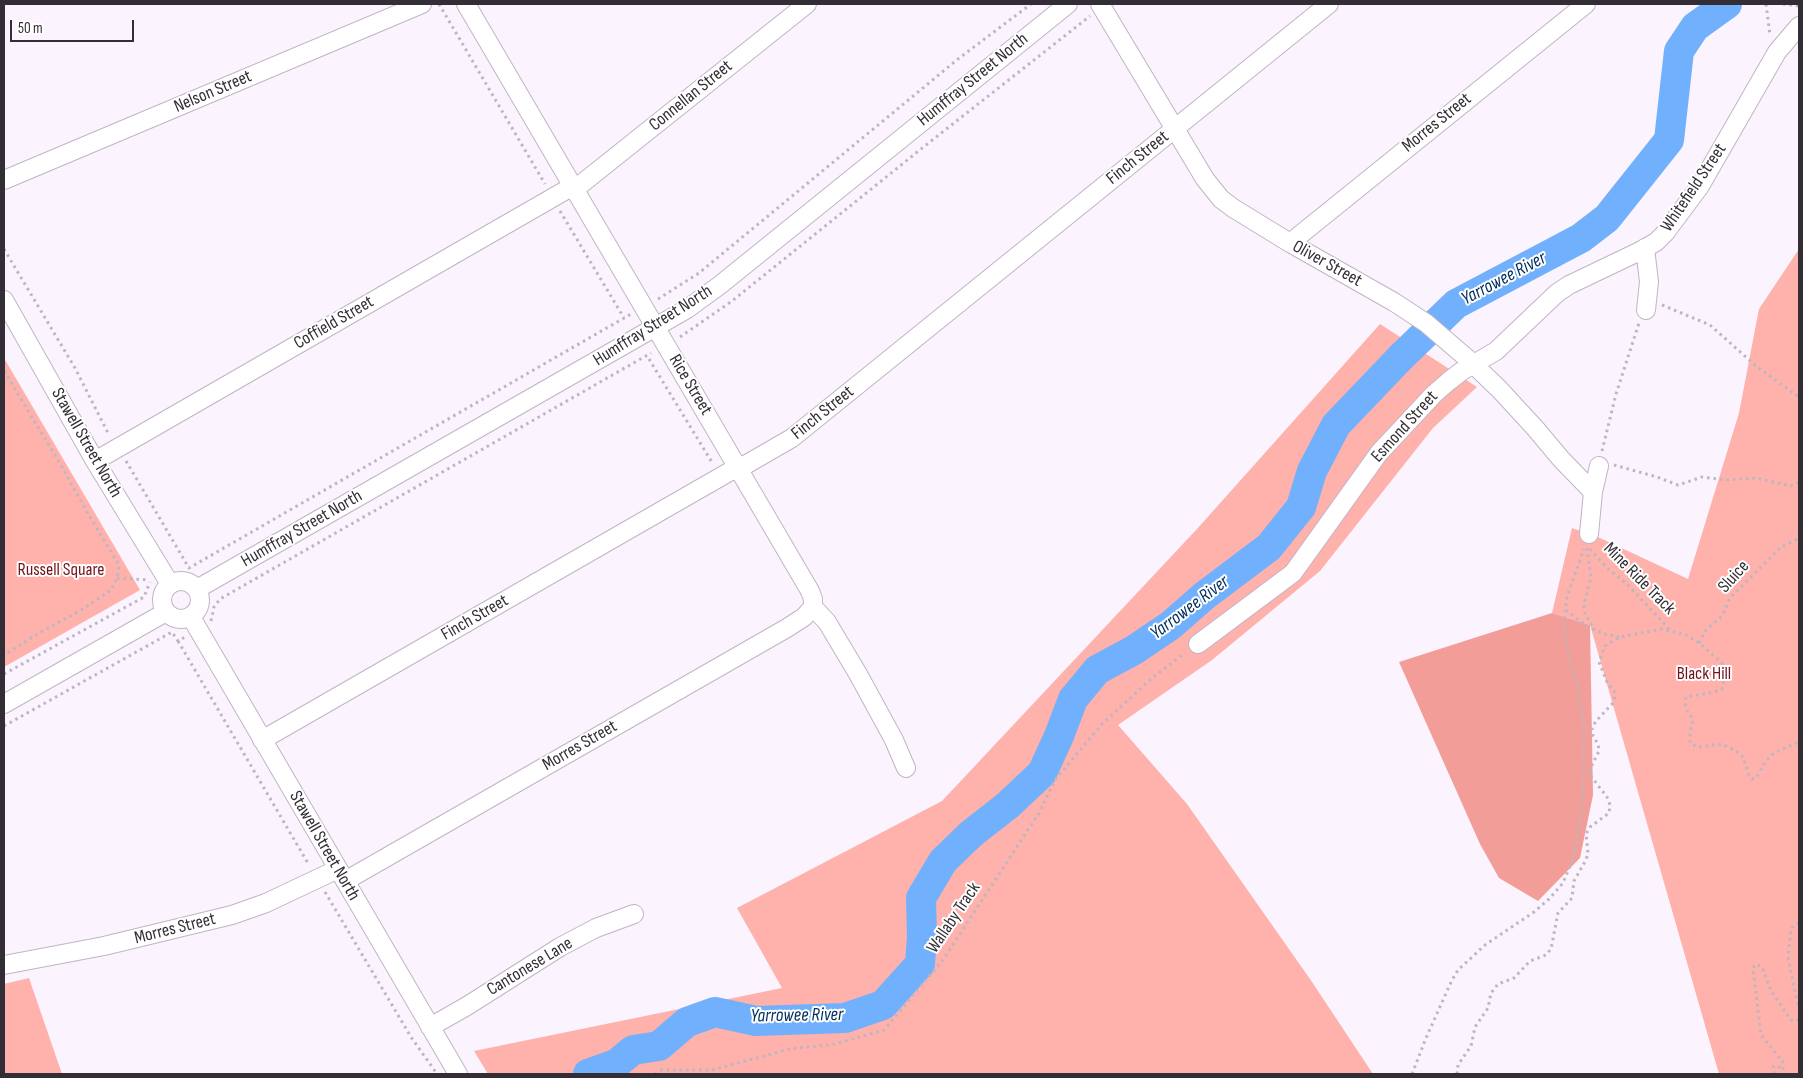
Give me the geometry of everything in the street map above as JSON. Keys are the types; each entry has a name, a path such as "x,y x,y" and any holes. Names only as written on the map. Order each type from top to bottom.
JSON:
{"street":[{"name":"Nelson Street","path":"4,180 422,4"},
{"name":"Rice Street","path":"466,4 810,591 813,607 827,622 858,674 894,740 906,768"},
{"name":"Connellan Street","path":"574,187 807,4"},
{"name":"Humffray Street North","path":"197,589 687,309 720,285 1068,4"},
{"name":"Finch Street","path":"262,740 729,472 792,438 1329,4"},
{"name":"Morres Street","path":"1290,243 1586,4"},
{"name":"Oliver Street","path":"1101,5 1205,179 1221,199 1290,243 1394,302 1426,323 1474,364 1529,421 1561,459 1594,492"},
{"name":"Whitefield Street","path":"1647,305 1650,282 1645,248 1656,242 1670,228 1700,186 1777,52 1799,26"},
{"name":"Coffield Street","path":"96,461 117,447 574,187"},
{"name":"Esmond Street","path":"1198,644 1293,573 1379,453 1434,394 1456,376 1502,346 1557,293 1568,285 1630,257 1645,248"},
{"name":"Stawell Street North","path":"4,300 162,578"},
{"path":"1587,540 1599,463"},
{"path":"162,578 186,582 197,589 200,596 200,604 194,623 177,619 166,612 162,599 162,578"},
{"name":"Morres Street","path":"4,965 104,946 232,915 266,904 318,880 341,875 792,624 808,614 813,607"},
{"path":"4,704 166,612"},
{"name":"Stawell Street North","path":"194,623 458,1074"},
{"name":"Cantonese Lane","path":"430,1027 467,1006 560,947 596,928 634,914"}],"path":[{"path":"439,4 624,318"},
{"path":"4,249 74,368 117,447 189,568 644,307 699,273 958,59 1031,4"},
{"path":"1783,4 1799,6"},
{"path":"679,338 732,301 1101,5"},
{"path":"1799,397 1756,366 1710,325 1675,310 1647,305 1634,334 1616,394 1599,463 1657,477 1678,485 1702,477 1726,480 1756,478 1790,486 1799,482"},
{"path":"178,641 194,623 212,620 214,608 220,599 656,351"},
{"path":"649,359 713,465"},
{"path":"4,371 61,464 119,565 117,578 111,590 84,609 4,655"},
{"name":"Sluice","path":"1699,643 1706,630 1722,616 1730,598 1781,547 1799,538"},
{"path":"1412,1074 1430,1028 1458,970 1485,945 1534,912 1549,899 1563,883 1572,861 1578,834 1583,794 1584,732 1578,689 1566,639 1565,610 1567,596 1587,540"},
{"name":"Mine Ride Track","path":"1587,540 1591,577 1584,604 1585,614 1595,630"},
{"name":"Mine Ride Track","path":"1587,540 1607,568 1627,584 1672,632"},
{"path":"4,674 144,597 162,578 184,561"},
{"path":"117,578 162,578"},
{"path":"1565,610 1588,627 1620,637"},
{"name":"Mine Ride Track","path":"1620,637 1662,629 1686,635 1699,643 1722,663 1725,675 1722,689 1686,697 1687,710 1693,719 1690,742 1697,746 1722,744 1736,751 1743,757 1752,779 1757,777 1765,762 1774,754 1799,742"},
{"path":"4,726 172,632 411,1037 437,1074"},
{"path":"1457,1074 1458,1065 1471,1046 1475,1027 1488,1008 1491,993 1498,984 1514,978 1530,961 1546,955 1552,949 1558,913 1572,898 1574,880 1586,860 1588,852 1586,834 1590,827 1609,813 1610,805 1607,797 1590,775 1590,768 1599,751 1592,728 1614,702 1615,693 1607,682 1599,662 1605,646 1620,637"},
{"name":"Wallaby Track","path":"655,1074 660,1070 712,1070 790,1049 835,1044 884,1030 943,960 1039,813 1055,780 1102,724 1152,678 1198,644"},
{"path":"1799,924 1791,928 1788,958 1799,1009"},
{"path":"1774,1074 1773,1067 1776,1065 1783,1070 1783,1062 1761,1035 1753,968 1756,964 1762,967 1771,991 1791,1020 1799,1019"}],"green space":[{"name":"Black Hill","path":"1799,249 1799,1074 1719,1074 1590,625 1552,613 1572,528 1600,538 1688,579 1739,413 1759,309"},
{"path":"1380,324 1477,387 1433,428 1320,571 1212,660 1118,725 1187,804 1310,979 1373,1074 488,1074 474,1051 782,988 737,908 942,801 1197,529"},
{"name":"Russell Square","path":"4,358 140,590 4,667"},
{"path":"29,978 62,1074 4,1074 4,984"}],"shaded area":[{"path":"1552,613 1590,625 1593,795 1580,858 1538,901 1499,878 1480,844 1399,662"}],"waterway":[{"name":"Yarrowee River","path":"588,1074 616,1064 633,1050 659,1046 687,1022 715,1012 756,1021 845,1018 883,1005 920,964 922,936 921,898 943,861 971,834 1008,805 1042,773 1073,699 1097,670 1134,650 1171,625 1204,596 1269,547 1301,507 1312,471 1336,425 1401,357 1456,304 1581,238 1607,218 1669,140 1679,51 1695,27 1727,4"}]}
